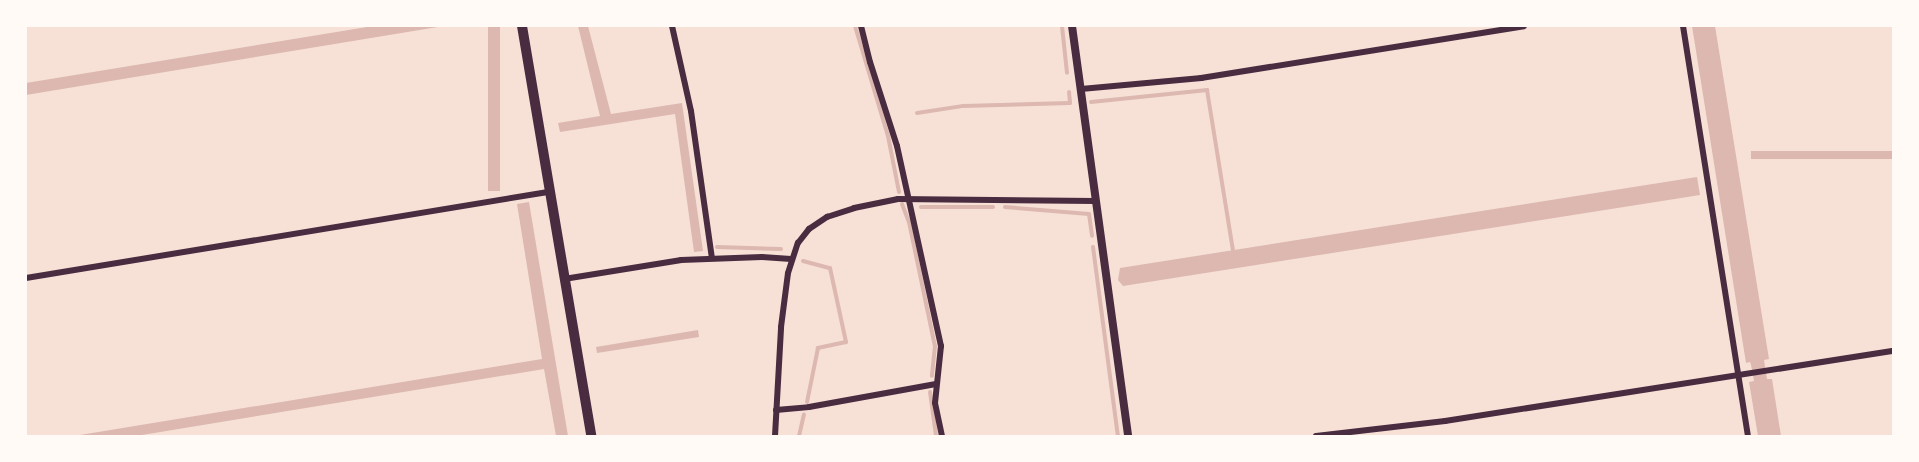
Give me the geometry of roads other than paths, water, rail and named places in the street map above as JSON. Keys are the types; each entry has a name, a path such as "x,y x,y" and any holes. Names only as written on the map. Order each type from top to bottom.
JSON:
{"highway":[{"path":"522,26 548,192 591,436"}],"street":[{"path":"672,26 691,111 712,258"},
{"path":"861,26 897,146 941,346 935,403 942,436"},
{"path":"1072,26 1128,436"},
{"path":"1081,89 1201,78 1524,26"},
{"path":"1683,26 1748,436"},
{"path":"26,278 548,192"},
{"path":"775,436 781,327 792,259 809,229 828,217 854,208 908,198 1095,201"},
{"path":"563,279 681,260 792,259"},
{"path":"1316,436 1445,422 1893,351"},
{"path":"776,410 809,407 936,384"}],"waterway":[{"path":"855,26 888,136 899,192"},
{"path":"1062,26 1067,73"},
{"path":"1091,102 1207,90 1233,250"},
{"path":"917,113 963,106 1070,103 1069,92"},
{"path":"902,204 909,222 935,346 932,376"},
{"path":"921,207 993,207"},
{"path":"1005,207 1089,214 1092,236"},
{"path":"717,247 781,249"},
{"path":"1093,247 1118,436"},
{"path":"803,261 830,268 846,342 818,348 807,402"},
{"path":"930,392 936,436"},
{"path":"799,436 804,415"}]}
